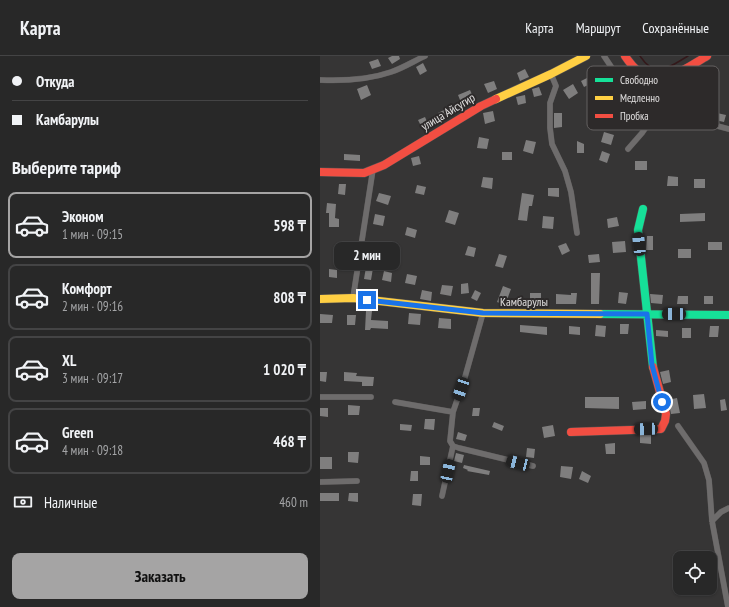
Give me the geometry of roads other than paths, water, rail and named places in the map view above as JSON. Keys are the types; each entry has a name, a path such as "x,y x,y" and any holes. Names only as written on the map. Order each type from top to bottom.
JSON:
{"street":[{"path":"320,80 342,81 368,78 392,72 425,56"},
{"name":"улица Айсугир","path":"320,172 364,173 384,165 481,106 551,74 586,56"},
{"path":"604,56 611,66"},
{"path":"625,56 633,66"},
{"path":"690,66 707,56"},
{"path":"551,74 556,86 550,103 550,128 552,144 565,171 571,192 577,233"},
{"path":"719,126 729,129"},
{"path":"628,149 644,130"},
{"path":"353,298 373,169"},
{"path":"571,432 661,429 665,421 666,414 652,365 638,230 643,209"},
{"name":"Камбарулы","path":"320,299 353,298 483,313 729,315"},
{"path":"442,496 453,446 450,441 453,412 466,377 483,313"},
{"path":"320,397 371,397"},
{"path":"395,402 453,412"},
{"path":"678,426 704,463 709,480 712,521 728,607"},
{"path":"453,446 533,466"},
{"path":"320,482 357,481"},
{"path":"712,521 721,512 729,508"}],"waterway":[{"path":"640,56 650,66"},
{"path":"671,66 688,56"}]}
